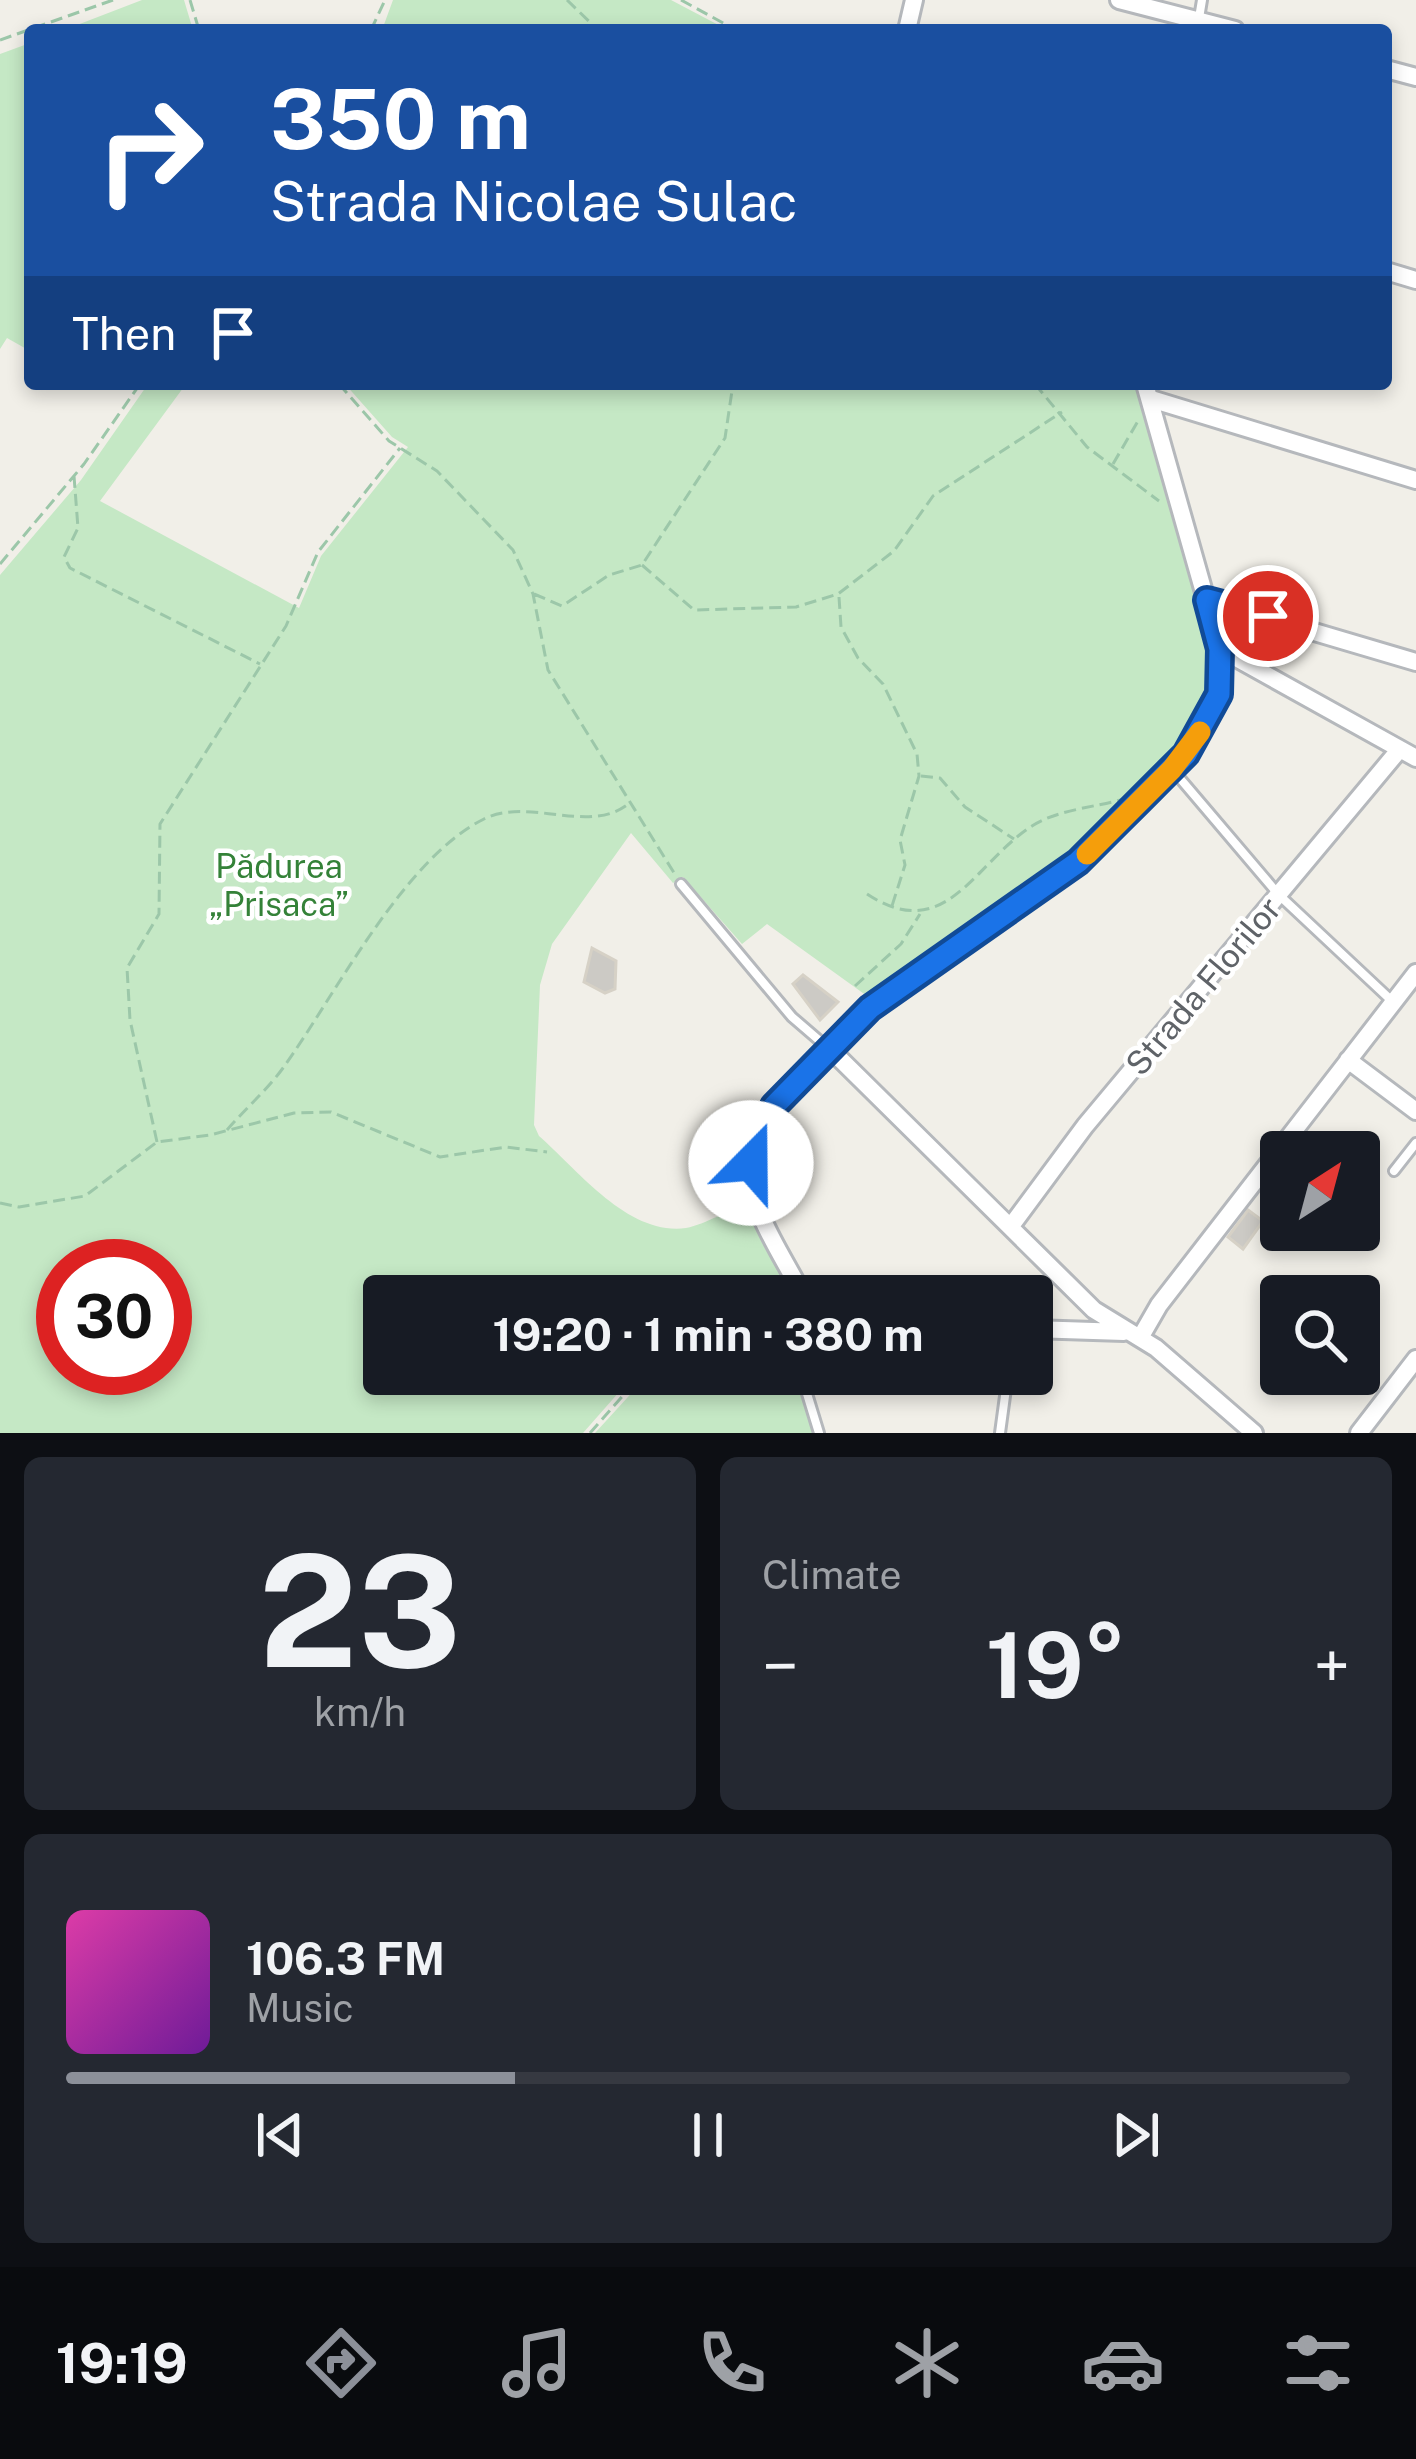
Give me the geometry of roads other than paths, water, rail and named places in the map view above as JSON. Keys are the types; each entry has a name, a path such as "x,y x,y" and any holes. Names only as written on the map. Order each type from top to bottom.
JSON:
{"street":[{"path":"1119,0 1195,24"},
{"path":"1148,392 1416,480"},
{"path":"793,1275 754,1195 751,1163 767,1115 829,1048 886,997 1078,862 1172,769 1219,694 1220,649 1148,392"},
{"path":"1207,600 1416,662"},
{"path":"1220,649 1408,754"},
{"name":"Strada Florilor","path":"1011,1226 1084,1126 1279,895 1408,754"},
{"path":"1132,1335 1416,973"},
{"path":"829,1048 1094,1310 1254,1433"},
{"path":"1348,1060 1416,1111"},
{"path":"1053,1330 1132,1335"},
{"path":"1359,1433 1416,1359"}],"lane":[{"path":"1172,769 1279,895 1394,1002"},
{"path":"681,884 792,1017 829,1048"},
{"path":"1394,1171 1416,1143"},
{"path":"807,1395 819,1433"},
{"path":"1000,1433 1005,1395"}],"park label":[{"name":"Pădurea „Prisaca”","path":"279,885"}]}
